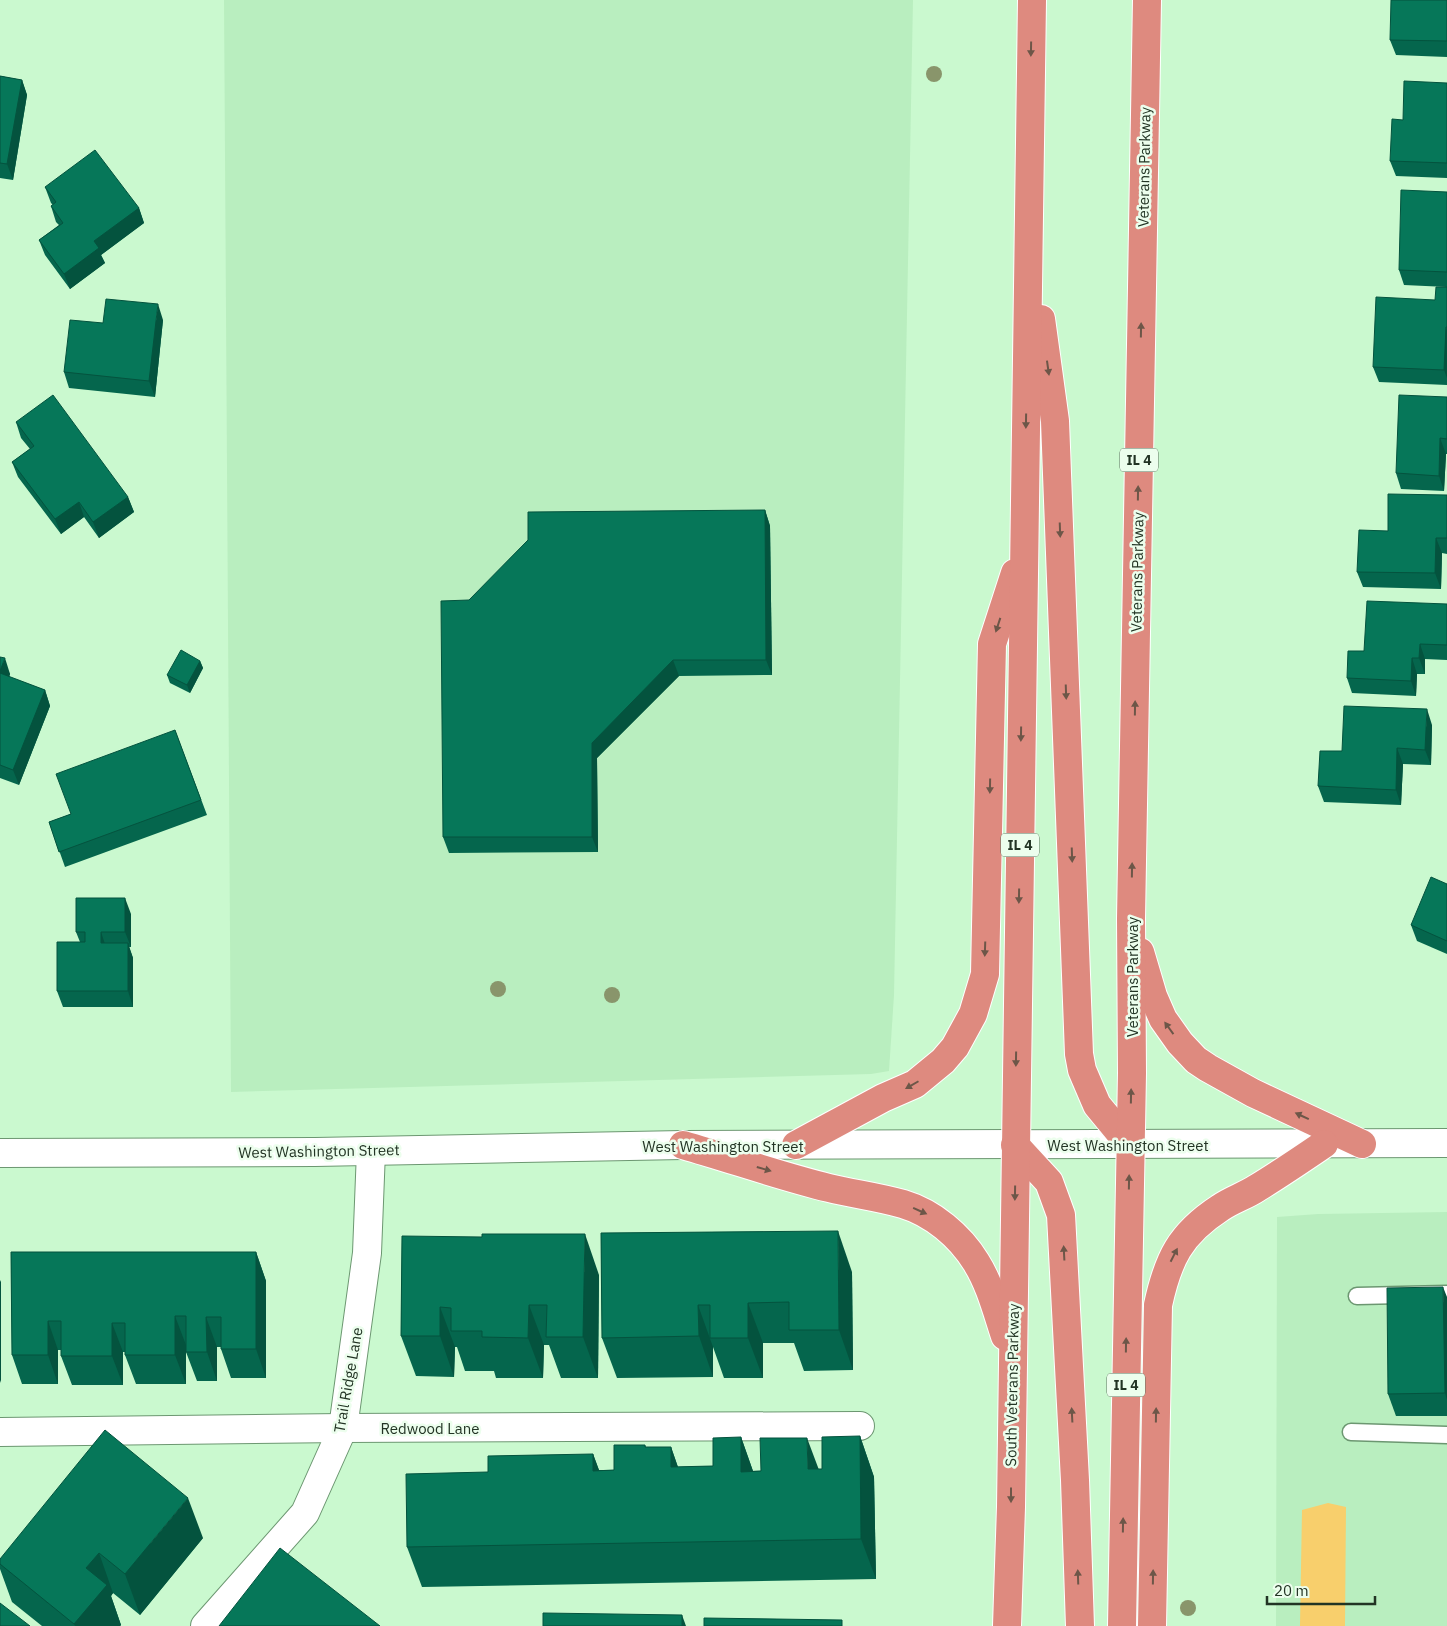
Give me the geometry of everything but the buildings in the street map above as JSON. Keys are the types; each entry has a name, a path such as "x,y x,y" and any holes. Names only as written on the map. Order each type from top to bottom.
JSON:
{"highway":[{"name":"IL 4","path":"1015,1145 1032,0"},
{"name":"Veterans Parkway","path":"1130,1145 1132,1073 1131,919 1147,0"},
{"path":"1029,233 1056,422 1079,1054 1082,1070 1097,1105 1130,1145"},
{"path":"796,1145 883,1098 915,1084 943,1061 955,1048 973,1014 985,974 992,644 1024,545"},
{"path":"1131,919 1153,996 1163,1019 1180,1043 1196,1060 1252,1093 1362,1144"},
{"path":"1152,1626 1158,1305 1164,1278 1174,1256 1192,1229 1221,1207 1255,1190 1324,1144"},
{"path":"683,1145 828,1188 905,1204 944,1225 976,1262 993,1298 1012,1359"},
{"path":"1015,1145 1049,1182 1061,1215 1074,1460 1080,1626"},
{"name":"South Veterans Parkway","path":"1008,1626 1015,1145"},
{"name":"IL 4","path":"1122,1626 1130,1145"}],"street":[{"name":"West Washington Street","path":"0,1153 371,1151 683,1145 1447,1143"},
{"name":"Trail Ridge Lane","path":"205,1626 305,1513 343,1428 367,1252 371,1151"},
{"name":"Redwood Lane","path":"0,1432 343,1428 860,1426"}],"lane":[{"path":"1357,1296 1447,1294"},
{"path":"1352,1432 1447,1435"}],"shaded area":[{"path":"224,0 913,0 894,995 889,1071 871,1074 231,1092"},
{"path":"1447,1212 1447,1626 1276,1626 1277,1217 1318,1214"},
{"path":"1328,1503 1346,1507 1345,1626 1300,1626 1302,1510"}]}
